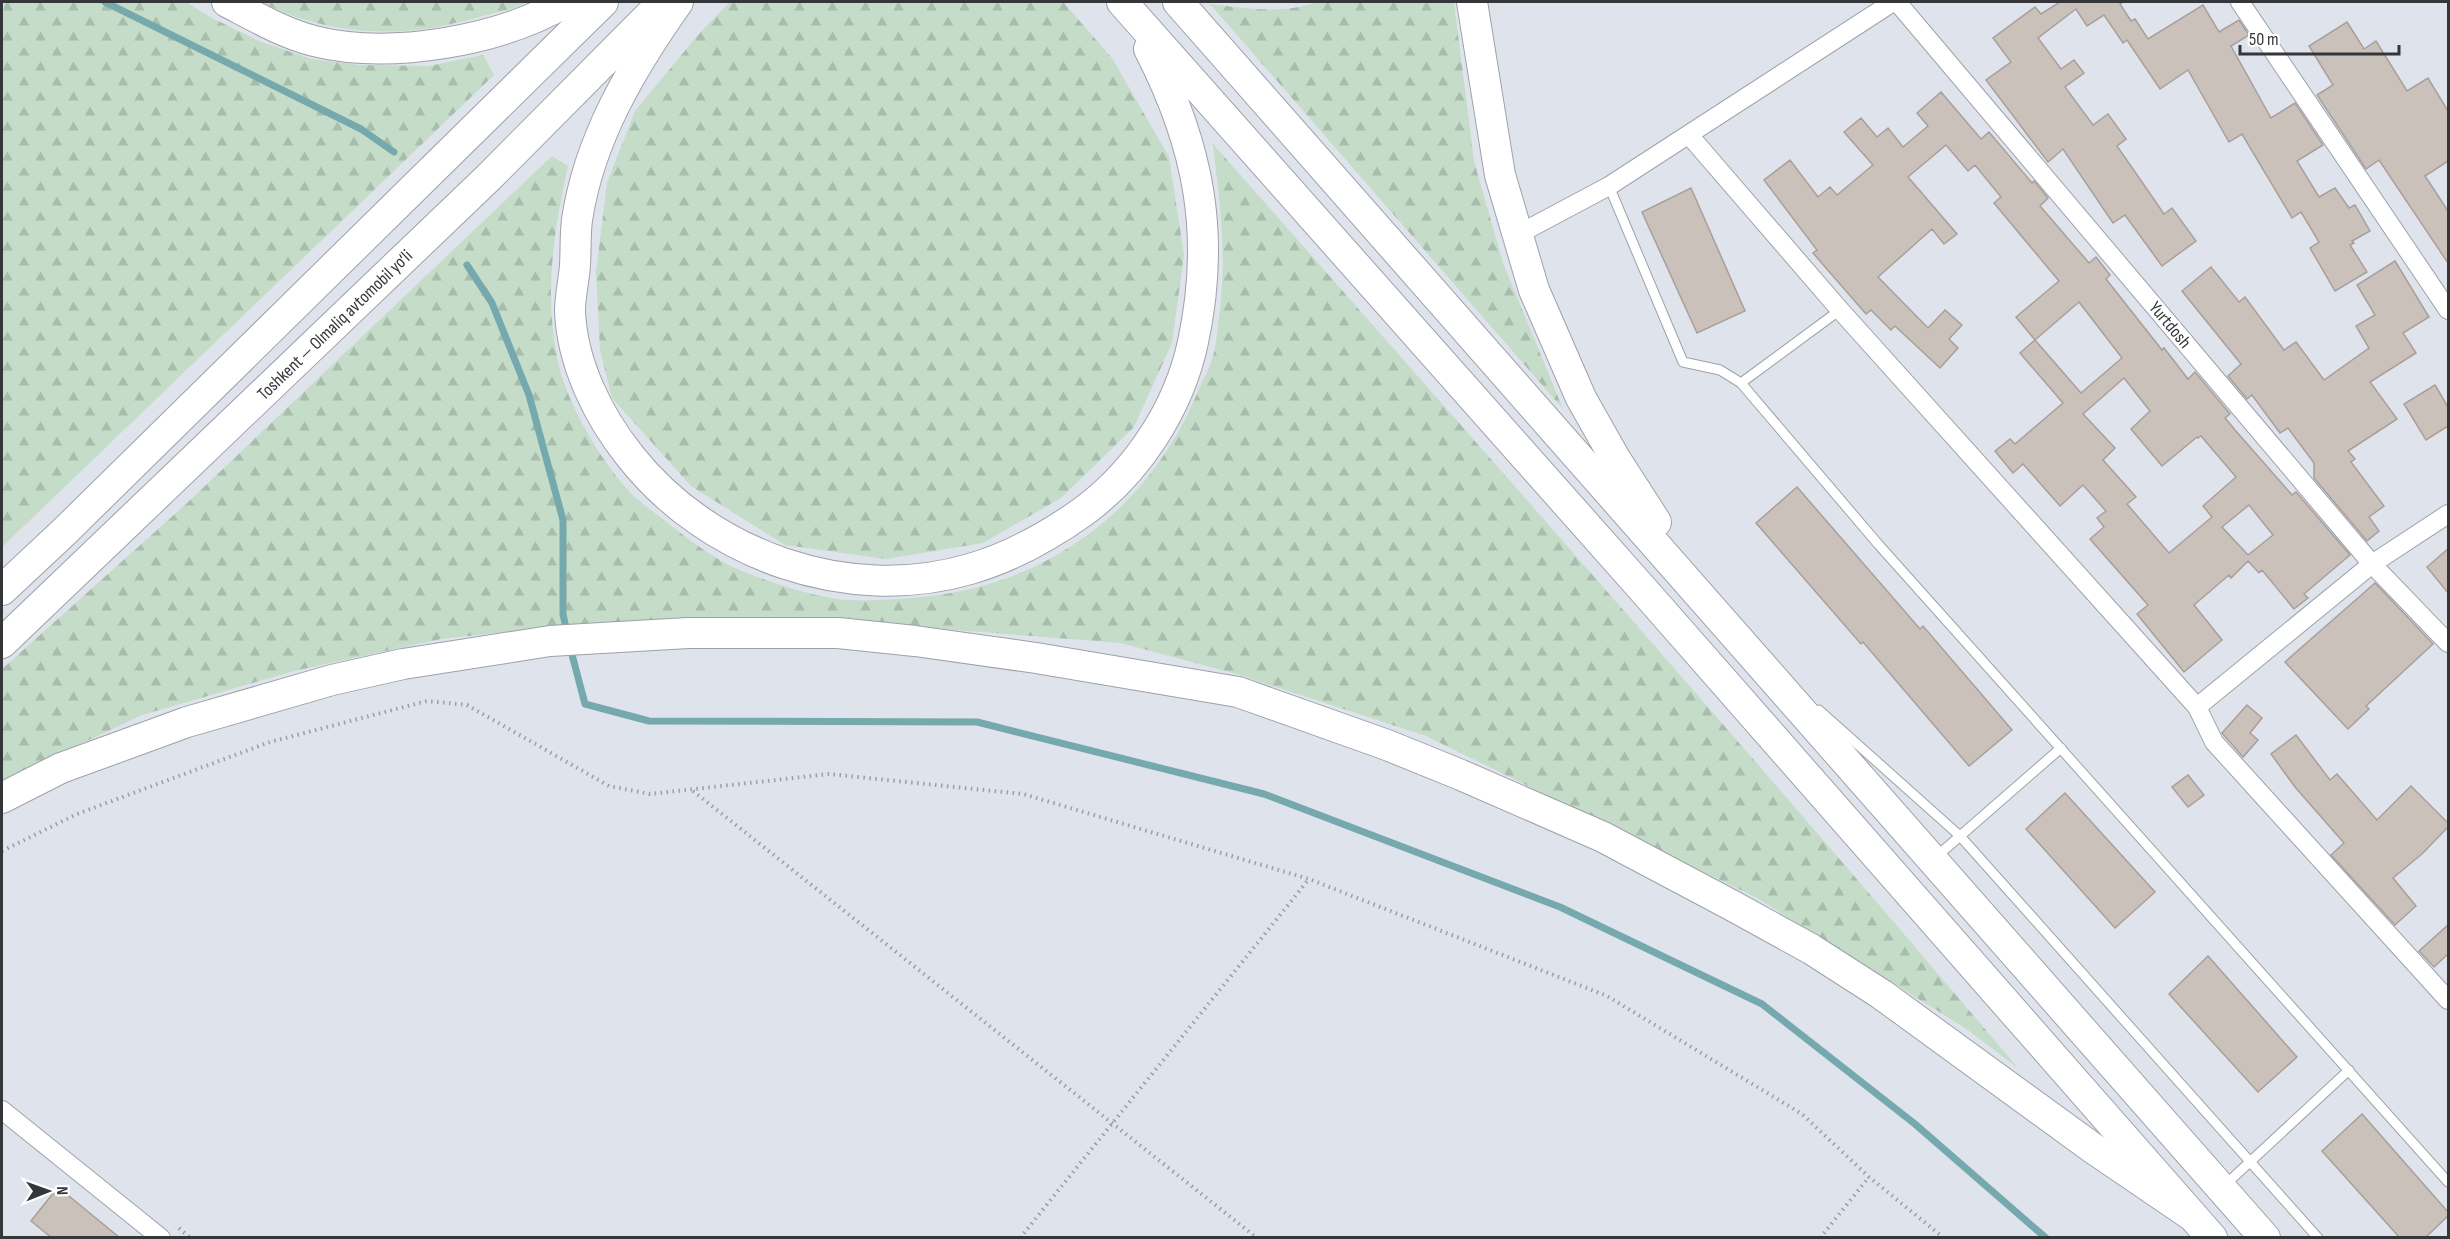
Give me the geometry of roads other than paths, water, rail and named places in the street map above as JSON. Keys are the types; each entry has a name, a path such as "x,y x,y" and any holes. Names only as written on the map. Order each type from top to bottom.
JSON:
{"highway":[{"path":"227,2 269,24 314,41 361,48 426,46 478,37 522,24 566,2"},
{"path":"2,590 64,532 603,2"},
{"name":"Toshkent — Olmaliq avtomobil yo‘li","path":"2,643 488,178 663,2"},
{"path":"678,2 657,31 615,102 585,181 577,222 570,311 578,355 593,398 616,438 645,475 681,507 720,536 763,556 811,573 866,580 917,579 968,570 1015,553 1059,529 1103,496 1138,458 1167,414 1187,369 1198,320 1204,270 1203,221 1196,171 1167,84 1120,2"},
{"path":"1120,2 1647,594 2212,1238"},
{"path":"1178,2 2265,1238"},
{"path":"1472,2 1500,175 1534,290 1581,398 1616,460 1655,521 1735,635"},
{"path":"2,798 61,768 187,722 332,680 402,664 550,641 688,633 838,633 1025,656 1238,692 1387,744 1461,775 1603,837 1733,906 1811,949 1881,993 2094,1149 2191,1215"}],"street":[{"path":"1517,235 1609,186 1895,2"},
{"name":"Yurtdosh","path":"1895,2 2372,564 2448,643"},
{"path":"2240,2 2448,310"},
{"path":"1689,135 1840,310 2197,707 2214,742 2448,1000"},
{"path":"2197,707 2372,564 2448,514"},
{"path":"2,1110 161,1238"}],"lane":[{"path":"1609,186 1683,362 1720,369 1741,383 1878,544 2448,1182"},
{"path":"1741,383 1840,310"},
{"path":"1735,635 1796,689"},
{"path":"1813,705 1960,836 2318,1238"},
{"path":"1933,860 2061,748"},
{"path":"2222,1188 2349,1070"}],"waterway":[{"path":"105,2 361,129 394,152"},
{"path":"467,265 492,303 529,395 563,520 563,614 567,633"},
{"path":"570,647 585,704 649,721 977,722 1264,794 1560,907 1762,1004 1915,1124 2046,1238"}]}
